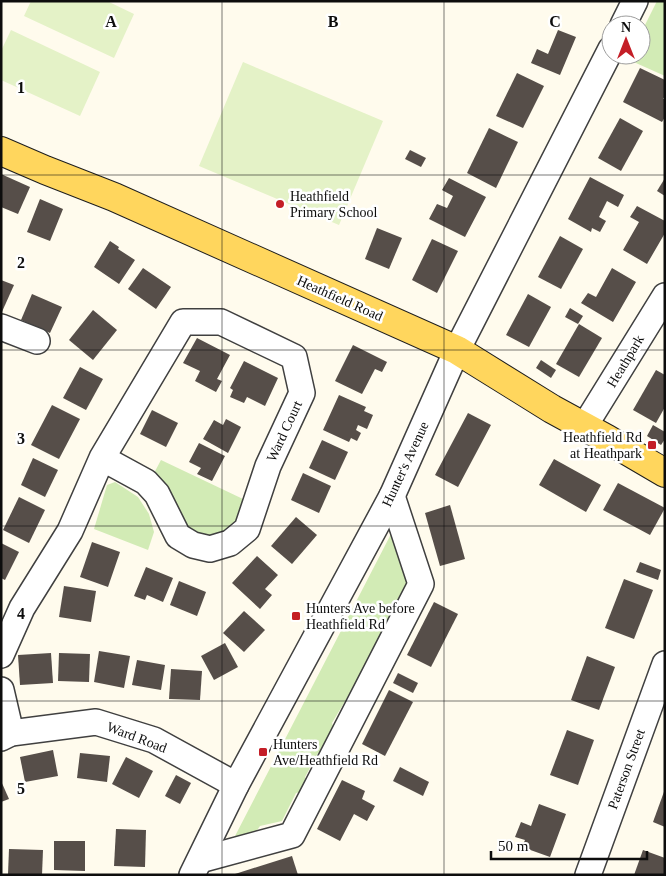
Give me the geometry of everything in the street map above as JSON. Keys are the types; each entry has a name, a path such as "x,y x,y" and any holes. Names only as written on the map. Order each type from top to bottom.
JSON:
{"main road":[{"name":"Heathfield Road","path":"1,151 114,197 457,350 552,409 665,473"}],"street":[{"path":"628,15 635,1"},
{"name":"Hunter's Avenue","path":"196,868 236,786 392,496 457,350 603,65"},
{"name":"Heathpark","path":"584,426 665,296"},
{"name":"Ward Court","path":"1,655 22,608 70,531 102,458 183,322 221,322 294,358 302,393 268,466 247,529 230,543 210,549 193,546 178,536 157,494 146,482 102,458"},
{"path":"1,327 37,341"},
{"path":"196,868 292,835 421,584 392,496"},
{"name":"Paterson Street","path":"588,875 665,664"},
{"path":"1,690 6,735"},
{"name":"Ward Road","path":"6,735 96,722 154,740 236,786"}],"green space":[{"path":"31,1 107,1 134,14 114,58 24,16"},
{"path":"657,1 665,1 665,76 640,65 651,65 650,15"},
{"path":"11,30 100,72 80,116 1,80 1,51"},
{"path":"243,62 383,121 339,225 199,166"},
{"path":"161,460 243,499 241,518 220,539 188,531 153,475"},
{"path":"115,482 138,497 149,514 154,532 148,550 94,529 107,485"},
{"path":"391,534 412,580 371,670 360,676 332,723 335,732 327,751 318,753 305,777 309,785 306,791 296,793 282,821 260,826 253,836 234,838"}],"building":[{"path":"558,30 576,37 560,75 531,63 537,49 548,54"},
{"path":"640,68 665,80 665,96 663,99 665,99 665,117 662,122 623,102"},
{"path":"517,73 544,86 523,128 496,116"},
{"path":"620,118 643,131 621,171 598,158"},
{"path":"489,128 518,142 496,188 467,173"},
{"path":"410,150 426,158 421,167 405,159"},
{"path":"1,174 30,187 18,214 1,207"},
{"path":"590,177 624,195 618,207 607,201 599,217 606,221 600,232 592,228 591,232 568,219"},
{"path":"449,178 486,197 465,237 429,219 437,204 447,208 453,196 442,190"},
{"path":"665,178 665,196 657,191"},
{"path":"40,199 63,209 50,241 27,232"},
{"path":"637,206 665,221 665,233 647,264 623,250 639,222 630,217"},
{"path":"377,228 402,238 389,269 365,259"},
{"path":"560,236 583,249 561,289 538,277"},
{"path":"432,239 458,251 437,293 412,280"},
{"path":"110,241 119,247 118,249 135,260 119,284 94,267"},
{"path":"143,268 171,287 156,309 128,289"},
{"path":"612,268 636,282 613,322 581,303 588,293 596,297"},
{"path":"1,280 14,285 1,314"},
{"path":"32,294 62,307 50,333 21,320"},
{"path":"528,294 551,307 529,347 506,335"},
{"path":"570,308 583,316 578,324 565,317"},
{"path":"93,310 117,330 93,360 69,340"},
{"path":"579,324 602,338 579,377 556,364"},
{"path":"197,338 230,355 217,379 222,381 216,392 195,381 200,371 183,363"},
{"path":"353,345 387,362 382,372 375,369 362,394 335,381"},
{"path":"541,360 556,370 551,378 536,368"},
{"path":"244,361 278,378 265,406 247,397 244,403 230,397 233,390 230,388"},
{"path":"80,367 103,379 86,410 63,398"},
{"path":"656,370 665,375 665,407 656,423 633,410"},
{"path":"339,395 366,407 364,411 373,415 367,429 358,425 356,430 361,433 357,441 351,438 349,442 323,430"},
{"path":"52,405 80,419 59,459 31,445"},
{"path":"152,410 178,423 166,447 140,434"},
{"path":"468,413 491,425 458,487 435,475"},
{"path":"226,419 241,427 228,453 203,439 214,420 223,425"},
{"path":"653,425 665,432 665,439 661,445 647,436"},
{"path":"322,440 348,452 335,480 309,468"},
{"path":"199,443 225,456 212,481 197,474 201,468 189,462"},
{"path":"33,458 58,470 45,497 21,485"},
{"path":"554,459 601,485 586,512 539,485"},
{"path":"303,473 331,486 319,513 291,500"},
{"path":"618,483 665,508 650,535 603,510"},
{"path":"19,497 45,510 29,543 3,530"},
{"path":"450,505 465,559 440,566 425,513"},
{"path":"296,517 317,535 292,564 271,546"},
{"path":"92,542 120,552 108,587 80,577"},
{"path":"1,543 19,552 5,580 1,578"},
{"path":"257,556 278,575 265,589 272,595 260,609 232,583"},
{"path":"640,562 661,570 658,580 636,572"},
{"path":"146,567 173,578 163,602 147,595 145,600 134,596"},
{"path":"624,579 653,590 634,639 605,628"},
{"path":"179,581 206,592 197,616 170,605"},
{"path":"64,586 96,591 91,622 59,617"},
{"path":"434,602 458,614 431,667 407,655"},
{"path":"244,611 265,630 244,652 223,633"},
{"path":"225,643 238,667 214,680 201,656"},
{"path":"99,651 130,656 124,688 94,682"},
{"path":"51,653 53,683 20,685 18,655"},
{"path":"59,653 90,654 89,682 58,681"},
{"path":"587,656 615,667 599,710 571,700"},
{"path":"137,660 165,665 161,690 132,685"},
{"path":"171,669 202,671 200,700 169,699"},
{"path":"398,673 418,683 413,693 393,683"},
{"path":"389,690 413,702 385,756 362,744"},
{"path":"567,730 594,740 578,785 550,775"},
{"path":"53,750 58,776 25,782 20,757"},
{"path":"80,753 110,756 107,782 77,778"},
{"path":"126,757 153,771 139,798 112,784"},
{"path":"400,767 429,782 423,796 393,781"},
{"path":"176,775 191,783 180,804 165,796"},
{"path":"342,780 365,791 362,799 375,806 367,821 354,814 340,841 317,829"},
{"path":"1,781 9,799 1,802"},
{"path":"665,789 665,827 653,822"},
{"path":"539,804 566,814 550,857 522,847 525,840 515,837 521,822 531,826"},
{"path":"116,829 146,830 145,867 114,866"},
{"path":"54,841 85,841 85,871 54,870"},
{"path":"9,849 43,850 42,875 8,874"},
{"path":"643,850 665,858 665,875 634,875"},
{"path":"292,856 298,875 235,874"}],"place":[{"name":"Heathfield Primary School","path":"280,204"},
{"name":"Heathfield Rd at Heathpark","path":"652,445"},
{"name":"Hunters Ave before Heathfield Rd","path":"296,616"},
{"name":"Hunters Ave/Heathfield Rd","path":"263,752"}]}
